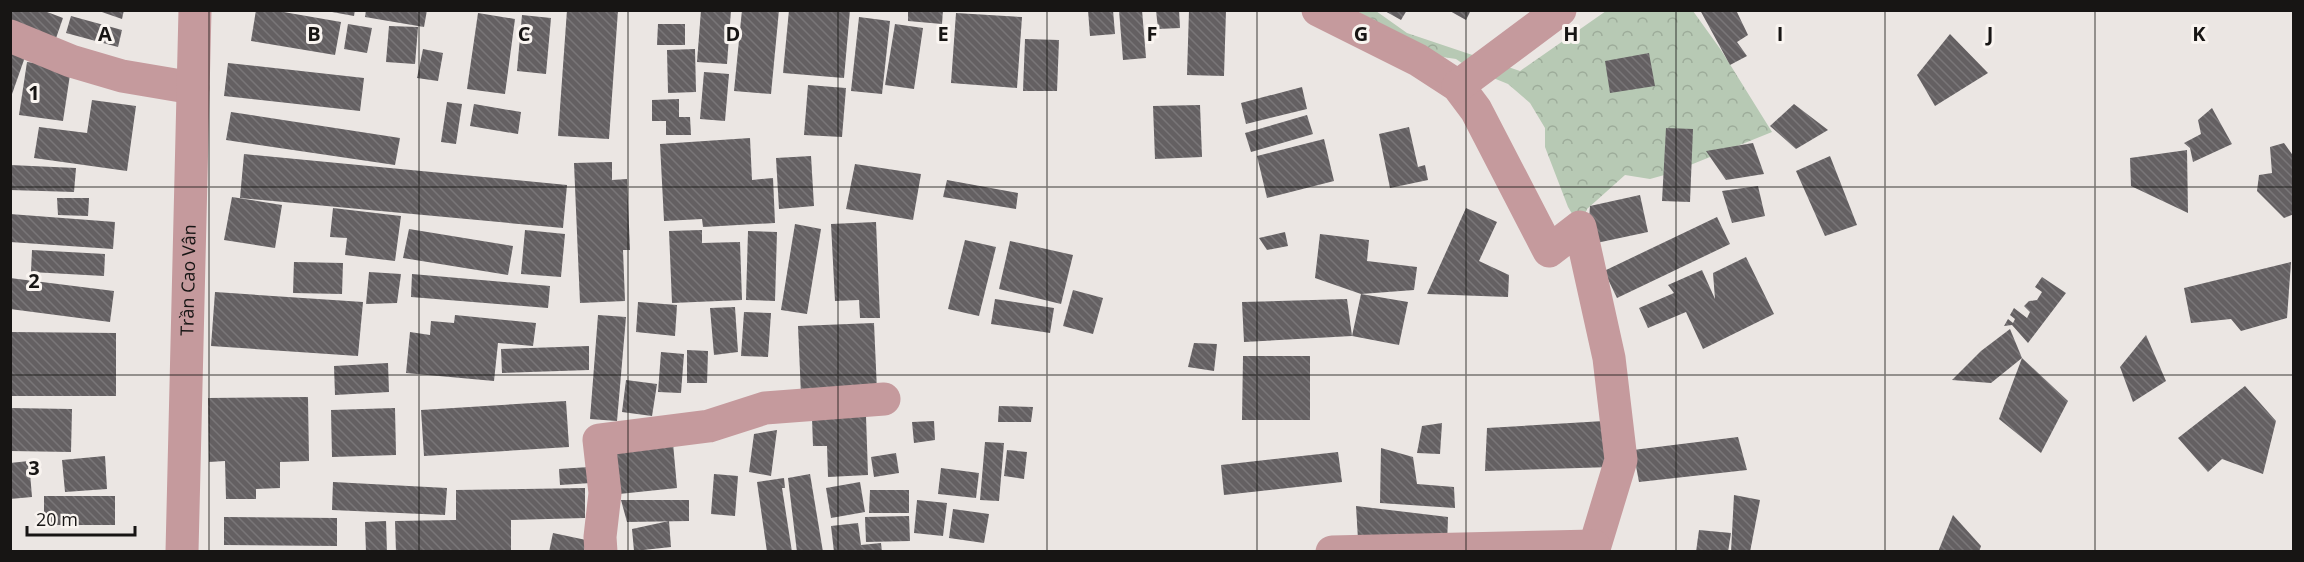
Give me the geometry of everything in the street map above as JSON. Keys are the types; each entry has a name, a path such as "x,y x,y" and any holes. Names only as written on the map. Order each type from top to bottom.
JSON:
{"street":[{"name":"Trần Cao Vân","path":"182,552 195,10"},
{"path":"1318,10 1418,60 1458,86 1476,110 1549,250 1580,227 1609,358 1621,460 1594,549 1332,552"},
{"path":"1458,86 1560,10"},
{"path":"10,36 71,62 122,76 193,88"},
{"path":"601,552 600,537 605,493 599,440 709,426 765,408 884,399"}],"green space":[{"path":"1357,11 1376,11 1407,33 1520,71 1606,11 1693,11 1721,50 1772,132 1668,174 1650,179 1625,175 1587,209 1580,227 1568,207 1545,147 1545,128 1530,103 1508,84 1469,68 1456,59 1423,54"}],"building":[{"path":"10,10 42,10 63,18 54,44 10,29"},
{"path":"96,10 124,10 122,19"},
{"path":"256,10 272,10 341,22 335,55 251,41"},
{"path":"321,10 355,10 354,16"},
{"path":"366,10 427,10 424,27 365,17"},
{"path":"567,10 618,10 609,139 558,136"},
{"path":"701,10 731,10 727,64 697,62"},
{"path":"742,10 779,10 771,94 734,91"},
{"path":"789,10 850,10 844,78 783,73"},
{"path":"908,10 943,10 942,24 908,21"},
{"path":"1088,10 1113,10 1115,34 1090,36"},
{"path":"1119,10 1142,10 1146,58 1123,60"},
{"path":"1156,10 1179,10 1180,28 1158,29"},
{"path":"1189,10 1226,10 1224,76 1187,75"},
{"path":"1383,10 1407,10 1401,20"},
{"path":"1448,10 1471,10 1466,20"},
{"path":"1700,10 1736,10 1748,35 1737,42 1747,56 1730,65"},
{"path":"478,13 515,19 505,94 467,89"},
{"path":"956,13 1022,17 1017,88 951,83"},
{"path":"522,15 551,18 546,74 517,71"},
{"path":"71,16 122,30 118,47 66,33"},
{"path":"859,17 890,21 882,94 851,91"},
{"path":"348,24 372,28 367,53 344,49"},
{"path":"658,24 685,24 685,45 657,45"},
{"path":"895,24 923,28 914,89 885,85"},
{"path":"389,26 418,27 415,64 386,62"},
{"path":"1950,34 1988,73 1935,106 1917,75"},
{"path":"1025,39 1059,40 1057,91 1023,91"},
{"path":"423,49 443,53 438,81 417,78"},
{"path":"695,49 696,92 668,93 667,50"},
{"path":"10,51 25,57 11,97 10,97"},
{"path":"1649,53 1655,86 1610,93 1605,61"},
{"path":"27,62 71,68 63,121 19,115"},
{"path":"228,63 364,78 360,111 224,96"},
{"path":"704,72 729,74 725,121 700,119"},
{"path":"808,85 846,88 842,137 804,135"},
{"path":"1302,87 1307,109 1246,124 1241,103"},
{"path":"679,99 679,117 690,117 691,135 666,135 666,121 652,121 652,100"},
{"path":"92,100 136,106 127,171 34,158 39,127 87,133"},
{"path":"447,102 462,104 456,144 441,142"},
{"path":"474,104 521,112 518,134 470,126"},
{"path":"1794,104 1828,130 1796,149 1770,126"},
{"path":"1200,105 1202,157 1155,159 1153,106"},
{"path":"2212,108 2232,144 2193,162 2190,148 2184,143 2201,134 2198,120"},
{"path":"231,112 400,138 395,165 226,140"},
{"path":"1307,115 1313,134 1251,152 1245,133"},
{"path":"1409,127 1418,167 1425,165 1428,180 1390,188 1379,134"},
{"path":"1666,128 1693,129 1690,202 1662,201"},
{"path":"750,138 752,180 773,178 775,223 703,227 702,219 664,221 660,144"},
{"path":"1324,139 1334,181 1267,198 1257,156"},
{"path":"1753,143 1764,174 1726,180 1706,151"},
{"path":"2284,143 2294,157 2294,214 2284,218 2257,191 2259,175 2272,173 2270,147"},
{"path":"2187,150 2188,213 2131,186 2130,158"},
{"path":"244,154 567,185 563,228 240,198"},
{"path":"811,156 814,206 779,209 776,158"},
{"path":"1830,156 1857,225 1825,236 1796,171"},
{"path":"612,162 612,180 627,179 630,250 623,250 625,301 580,303 574,163"},
{"path":"855,164 921,174 913,220 846,209"},
{"path":"10,165 76,168 74,192 10,190"},
{"path":"947,180 1018,193 1016,209 943,197"},
{"path":"1758,186 1765,216 1732,223 1722,191"},
{"path":"1640,195 1648,232 1587,245 1590,206"},
{"path":"232,197 282,205 275,248 224,240"},
{"path":"57,198 89,198 88,216 58,215"},
{"path":"333,208 401,216 395,261 345,255 347,238 330,237"},
{"path":"1466,208 1497,222 1479,261 1509,275 1508,297 1427,294"},
{"path":"10,214 115,222 113,249 10,242"},
{"path":"1717,217 1730,244 1617,298 1604,271"},
{"path":"876,222 880,318 860,318 859,300 835,301 831,224"},
{"path":"795,224 821,229 807,314 781,310"},
{"path":"409,229 513,246 508,275 403,258"},
{"path":"525,230 565,234 561,277 521,274"},
{"path":"702,230 702,243 740,242 742,300 672,303 669,231"},
{"path":"748,231 777,232 775,301 746,300"},
{"path":"1285,232 1288,246 1267,250 1259,238"},
{"path":"1320,234 1369,240 1367,261 1417,267 1414,290 1361,294 1315,278"},
{"path":"965,240 996,247 979,316 948,309"},
{"path":"1010,241 1073,255 1061,304 999,289"},
{"path":"32,250 105,254 104,276 31,272"},
{"path":"1746,257 1774,314 1703,349 1686,312 1648,328 1639,308 1674,293 1668,285 1702,270 1715,299 1713,273"},
{"path":"294,262 343,263 342,294 293,293"},
{"path":"2291,262 2287,318 2241,331 2231,319 2191,323 2184,288"},
{"path":"369,272 401,274 397,303 366,304"},
{"path":"412,274 550,286 548,308 411,297"},
{"path":"2042,277 2066,293 2028,343 2012,325 2004,326 2008,319 2013,323 2015,319 2010,315 2014,308 2027,318 2030,312 2024,306 2029,301 2037,300 2042,292 2035,287"},
{"path":"10,278 114,291 110,322 10,309"},
{"path":"1073,290 1103,298 1093,334 1063,326"},
{"path":"215,292 363,302 358,356 211,346"},
{"path":"1361,294 1408,302 1399,345 1352,336"},
{"path":"995,299 1054,308 1050,333 991,324"},
{"path":"1347,299 1352,336 1244,342 1242,302"},
{"path":"638,302 677,305 675,336 636,332"},
{"path":"735,307 738,352 714,355 710,308"},
{"path":"744,312 771,313 768,357 741,356"},
{"path":"455,315 536,323 533,346 498,343 494,381 406,373 410,332 430,335 431,321 454,323"},
{"path":"598,315 626,317 617,421 590,419"},
{"path":"874,323 877,391 801,395 798,326"},
{"path":"2010,329 2022,358 1991,383 1952,380 1981,351"},
{"path":"10,332 116,333 116,396 10,396"},
{"path":"2146,335 2166,381 2133,402 2120,367"},
{"path":"1194,343 1217,344 1214,371 1188,367"},
{"path":"589,346 589,370 502,373 501,349"},
{"path":"687,350 708,351 707,383 687,383"},
{"path":"661,352 684,354 681,393 658,392"},
{"path":"1243,356 1310,356 1310,420 1242,420"},
{"path":"2022,358 2068,401 2041,453 1999,419"},
{"path":"388,363 389,392 335,395 334,366"},
{"path":"626,380 657,384 652,416 622,412"},
{"path":"2245,386 2276,421 2263,474 2222,459 2208,472 2178,438"},
{"path":"308,397 309,461 280,462 280,488 256,489 256,499 226,499 225,461 209,462 208,398"},
{"path":"566,401 569,447 424,456 421,410"},
{"path":"999,406 1033,407 1031,422 998,422"},
{"path":"10,408 72,409 71,452 10,451"},
{"path":"395,408 396,455 332,457 331,410"},
{"path":"866,416 868,475 828,477 827,446 813,446 812,418"},
{"path":"934,421 935,440 914,443 912,422"},
{"path":"1604,421 1611,467 1485,471 1487,428"},
{"path":"1442,423 1440,454 1417,453 1422,426"},
{"path":"777,430 771,476 749,472 754,434"},
{"path":"1738,437 1747,470 1639,482 1633,450"},
{"path":"985,442 1004,443 999,501 980,500"},
{"path":"673,443 677,488 619,494 615,449"},
{"path":"1381,448 1413,457 1417,484 1454,487 1455,508 1380,503"},
{"path":"1007,450 1027,452 1024,479 1004,476"},
{"path":"1338,452 1342,482 1224,495 1221,465"},
{"path":"896,453 899,473 874,477 871,457"},
{"path":"105,456 107,489 65,492 62,460"},
{"path":"29,461 32,497 10,499 10,463"},
{"path":"589,467 591,483 560,485 559,469"},
{"path":"941,468 979,473 976,498 938,494"},
{"path":"714,474 738,476 735,516 711,514"},
{"path":"810,474 823,552 797,552 788,478"},
{"path":"784,478 785,488 782,488 792,552 767,552 757,482"},
{"path":"333,482 447,488 445,515 332,510"},
{"path":"860,482 865,512 831,518 826,488"},
{"path":"585,488 585,518 511,520 511,552 396,552 395,521 456,520 456,490"},
{"path":"870,490 909,490 909,513 869,513"},
{"path":"1734,495 1760,500 1750,552 1731,552"},
{"path":"44,496 115,496 115,525 44,525"},
{"path":"621,500 689,500 689,521 627,522"},
{"path":"917,500 947,503 943,536 914,533"},
{"path":"1356,506 1448,517 1447,545 1358,539"},
{"path":"953,509 989,514 984,543 949,538"},
{"path":"1953,515 1981,546 1979,552 1938,552"},
{"path":"909,516 910,541 866,542 865,517"},
{"path":"224,517 337,518 337,546 224,545"},
{"path":"386,521 387,552 366,552 365,522"},
{"path":"669,521 671,547 634,551 632,529"},
{"path":"858,523 861,545 881,543 882,552 834,552 831,526"},
{"path":"1699,530 1731,533 1728,552 1696,552"},
{"path":"553,533 586,540 584,552 549,552"}]}
